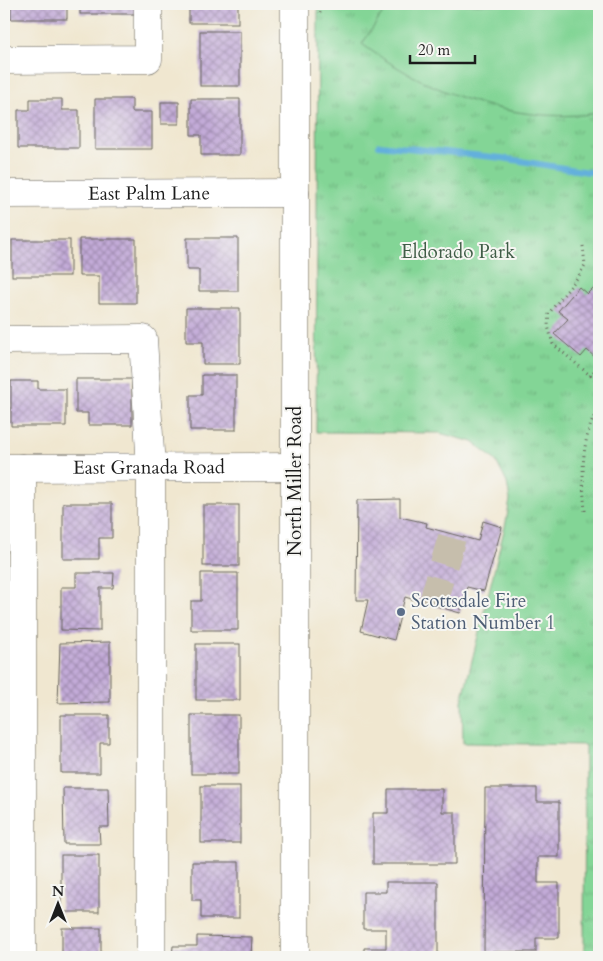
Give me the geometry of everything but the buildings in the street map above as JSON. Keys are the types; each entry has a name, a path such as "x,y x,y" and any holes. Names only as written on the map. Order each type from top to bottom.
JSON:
{"street":[{"path":"4,60 148,59 148,4"},
{"name":"North Miller Road","path":"295,4 295,957"},
{"name":"East Palm Lane","path":"4,194 295,193"},
{"path":"4,340 143,340 152,468 151,957"},
{"name":"East Granada Road","path":"13,468 295,467"},
{"path":"13,468 22,957"}],"path":[{"path":"320,14 324,4"},
{"path":"582,246 585,265 549,314 548,326 554,344 599,383"},
{"path":"590,376 599,365"},
{"path":"585,511 582,464 584,442 599,407"}],"green space":[{"name":"Eldorado Park","path":"318,4 599,4 599,957 584,957 585,745 463,743 462,701 510,500 507,483 496,461 473,442 439,433 316,432"},
{"path":"389,4 599,4 599,113 567,116 505,110 474,102 416,78 362,44"}],"waterway":[{"path":"379,145 502,158 588,172 599,171"}],"tunnel":[{"path":"432,605 453,534"}],"place":[{"name":"Scottsdale Fire Station Number 1","path":"401,612"}]}
